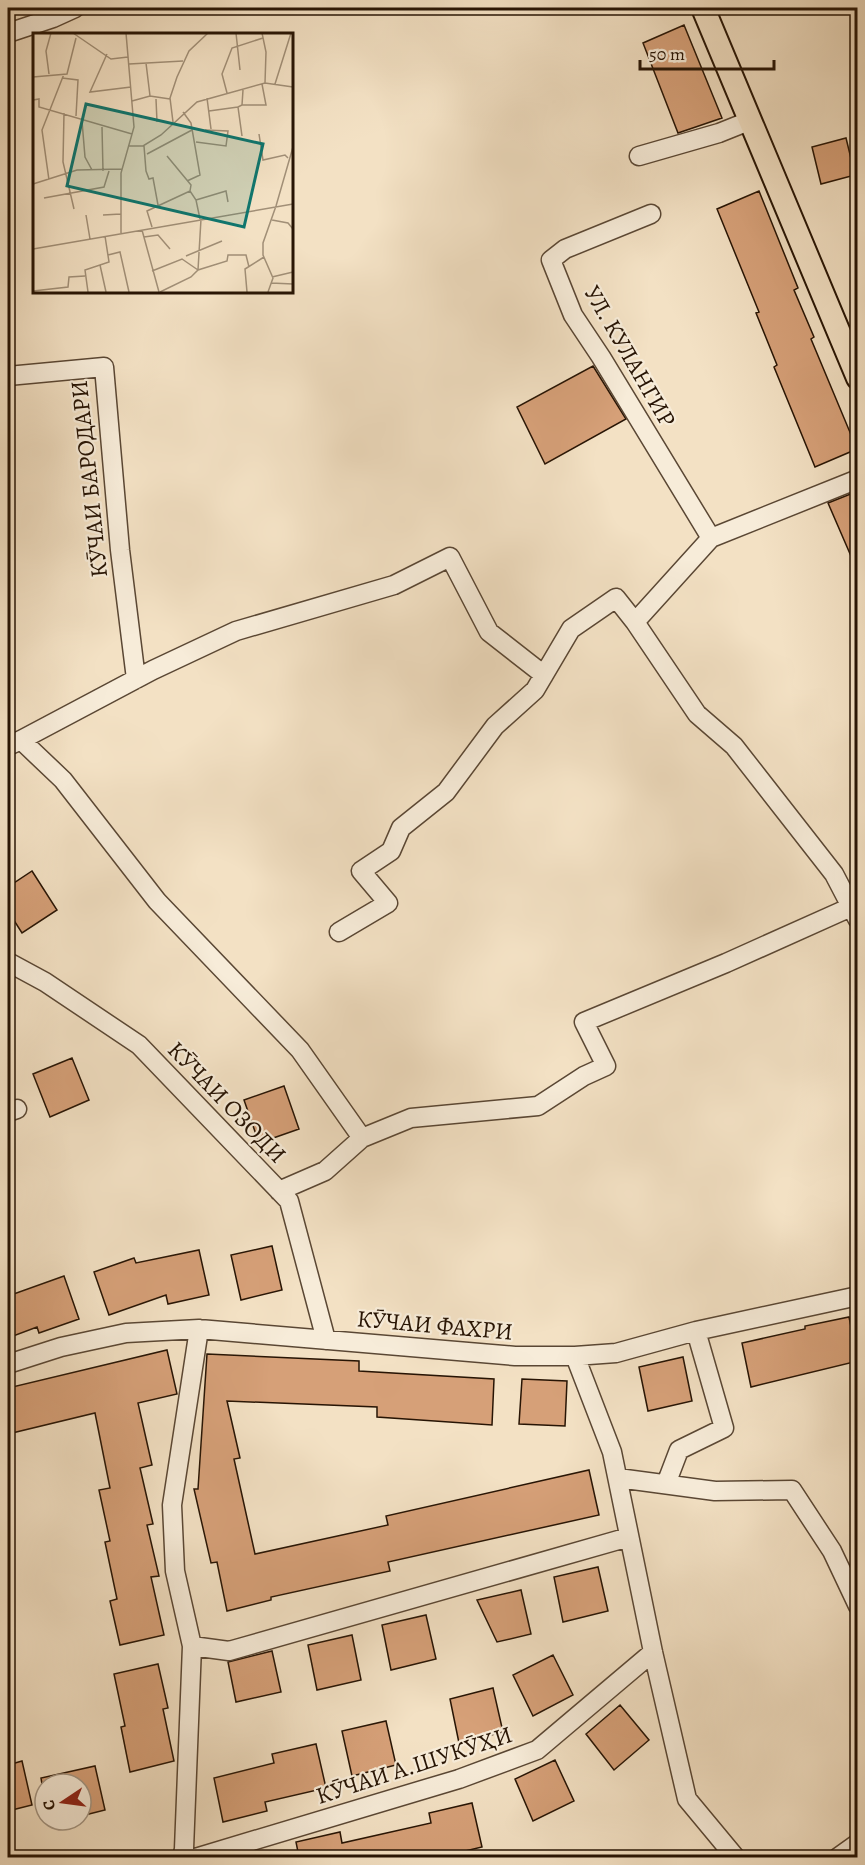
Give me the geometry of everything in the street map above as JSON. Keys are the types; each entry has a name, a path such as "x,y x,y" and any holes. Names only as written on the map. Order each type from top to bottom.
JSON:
{"main road":[{"path":"703,8 858,378"}],"street":[{"path":"8,33 75,8"},
{"path":"639,156 719,133 749,121"},
{"name":"УЛ. КУЛАНГИР","path":"651,214 565,249 551,260 573,315 711,538"},
{"name":"КӮЧАИ БАРОДАРИ","path":"8,376 104,367 120,550 136,679"},
{"path":"635,622 711,538 858,479"},
{"path":"363,1137 300,1050 157,902 63,780 14,743 136,679 236,631 394,585 450,557 489,632 544,675"},
{"path":"279,1191 325,1171 363,1137 411,1118 538,1106 584,1076 606,1066 584,1022 854,913 834,874 734,746 697,714 635,622 616,598 572,629 536,690 495,726 446,792 401,828 391,851 361,871 388,903 339,932"},
{"name":"КӮЧАИ ОЗОДИ","path":"8,962 45,982 139,1045 289,1202 326,1340"},
{"name":"КӮЧАИ ФАХРИ","path":"8,1364 61,1347 126,1333 199,1329 515,1356 616,1353 696,1331 858,1296"},
{"path":"182,1857 192,1646 175,1571 172,1505 199,1329"},
{"path":"666,1484 679,1450 724,1428 696,1331"},
{"path":"575,1356 612,1452 653,1652 687,1799 736,1857"},
{"path":"618,1478 715,1491 792,1490 832,1551 858,1606"},
{"path":"192,1646 229,1651 630,1537"},
{"name":"КӮЧАИ А.ШУКӮҲИ","path":"195,1857 459,1779 537,1750 653,1652"},
{"path":"837,1857 858,1843"}],"building":[{"path":"684,25 722,118 678,133 643,43"},
{"path":"846,138 855,175 821,184 812,147"},
{"path":"759,191 798,288 794,290 814,337 811,339 857,449 815,467 774,367 777,365 756,313 759,312 717,209"},
{"path":"593,366 626,419 545,464 517,407"},
{"path":"858,491 858,569 857,570 828,503"},
{"path":"32,871 57,910 22,933 8,911 8,887"},
{"path":"72,1058 89,1100 50,1117 33,1074"},
{"path":"284,1086 299,1129 259,1143 244,1100"},
{"path":"272,1246 282,1290 241,1300 231,1255"},
{"path":"199,1250 209,1295 168,1304 166,1295 109,1315 94,1272 134,1258 136,1263"},
{"path":"64,1276 79,1319 39,1333 37,1327 8,1338 8,1296"},
{"path":"849,1317 858,1361 751,1387 742,1343"},
{"path":"167,1350 177,1394 138,1403 152,1465 140,1468 153,1524 147,1525 159,1576 151,1577 164,1635 120,1645 110,1601 117,1599 105,1542 110,1541 99,1490 110,1488 95,1413 8,1434 8,1388"},
{"path":"207,1354 359,1361 359,1371 494,1379 492,1425 377,1417 377,1407 227,1401 240,1458 234,1459 255,1554 388,1525 386,1516 589,1470 599,1515 388,1562 390,1571 271,1597 271,1600 227,1611 217,1562 211,1563 194,1489 198,1489"},
{"path":"683,1357 692,1401 648,1411 639,1367"},
{"path":"522,1379 567,1381 565,1426 519,1424"},
{"path":"598,1567 608,1611 563,1622 554,1577"},
{"path":"521,1590 531,1634 497,1642 477,1600"},
{"path":"426,1615 436,1659 391,1670 382,1625"},
{"path":"352,1635 361,1680 317,1690 308,1645"},
{"path":"272,1651 281,1692 236,1702 228,1662"},
{"path":"553,1655 573,1695 533,1716 513,1675"},
{"path":"158,1664 168,1708 163,1709 174,1761 130,1772 121,1727 125,1726 114,1674"},
{"path":"493,1688 503,1732 459,1743 450,1699"},
{"path":"620,1705 649,1740 614,1770 586,1734"},
{"path":"386,1721 396,1765 352,1776 342,1731"},
{"path":"316,1744 326,1788 265,1802 267,1811 223,1822 214,1778 274,1763 272,1754"},
{"path":"555,1760 574,1801 533,1821 515,1779"},
{"path":"22,1761 32,1805 8,1811 8,1765"},
{"path":"95,1766 105,1810 93,1813 93,1772 68,1772"},
{"path":"472,1803 482,1847 440,1857 299,1857 296,1842 340,1832 342,1843 431,1823 429,1813"}]}
